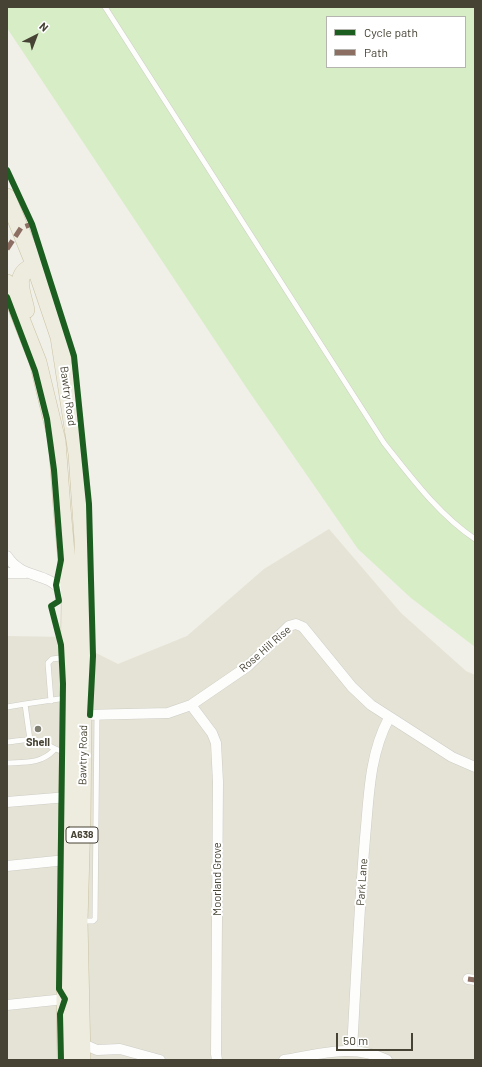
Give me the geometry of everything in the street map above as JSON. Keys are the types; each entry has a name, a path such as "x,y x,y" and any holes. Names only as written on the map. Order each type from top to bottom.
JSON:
{"highway":[{"name":"Bawtry Road","path":"7,197 35,266 59,337 76,446 83,540 84,611 90,715 79,921 82,1060"},
{"path":"35,266 23,272 20,278 36,357"},
{"name":"Bawtry Road","path":"7,283 36,357 57,441 70,598 69,697 61,751 68,797 66,860 66,1060"}],"street":[{"path":"7,556 13,564 26,573 48,580 56,585 84,611"},
{"path":"7,573 26,573"},
{"name":"Rose Hill Rise","path":"90,715 168,713 192,705 248,666 289,626 296,624 303,627 352,687 371,705 389,718 452,757 475,767"},
{"name":"Moorland Grove","path":"192,705 212,733 216,743 218,782 217,1060"},
{"name":"Park Lane","path":"352,1050 363,862 371,770 380,733 389,718"},
{"path":"7,802 68,797"},
{"path":"7,866 66,860"},
{"path":"7,1005 65,999"},
{"path":"81,1042 97,1050 120,1049 160,1060"},
{"path":"284,1060 352,1050 371,1052 388,1060"}],"lane":[{"path":"105,7 384,443 426,496 464,531 475,538"},
{"path":"51,701 48,664 52,660 70,657"},
{"path":"7,707 69,697"},
{"path":"25,704 30,740"},
{"path":"7,742 30,740 41,742 61,751"},
{"path":"7,763 40,760 61,751"}],"shaded area":[{"path":"329,529 401,613 466,671 475,675 475,1060 7,1060 7,636 64,637 118,664 187,636 264,569"}],"green space":[{"path":"7,7 475,7 475,647 411,598 358,549 248,390 7,28"}],"marked path":[{"path":"7,249 21,228 32,224"},
{"path":"468,979 475,980"}],"cycle path":[{"path":"7,170 32,224 74,356 89,504 93,656 90,715"},
{"path":"7,297 35,371 47,419 54,470 61,560 56,585 59,601 51,606 61,645 63,684 59,989 65,999 60,1014 61,1060"}],"place":[{"name":"Shell","path":"38,729"}]}
